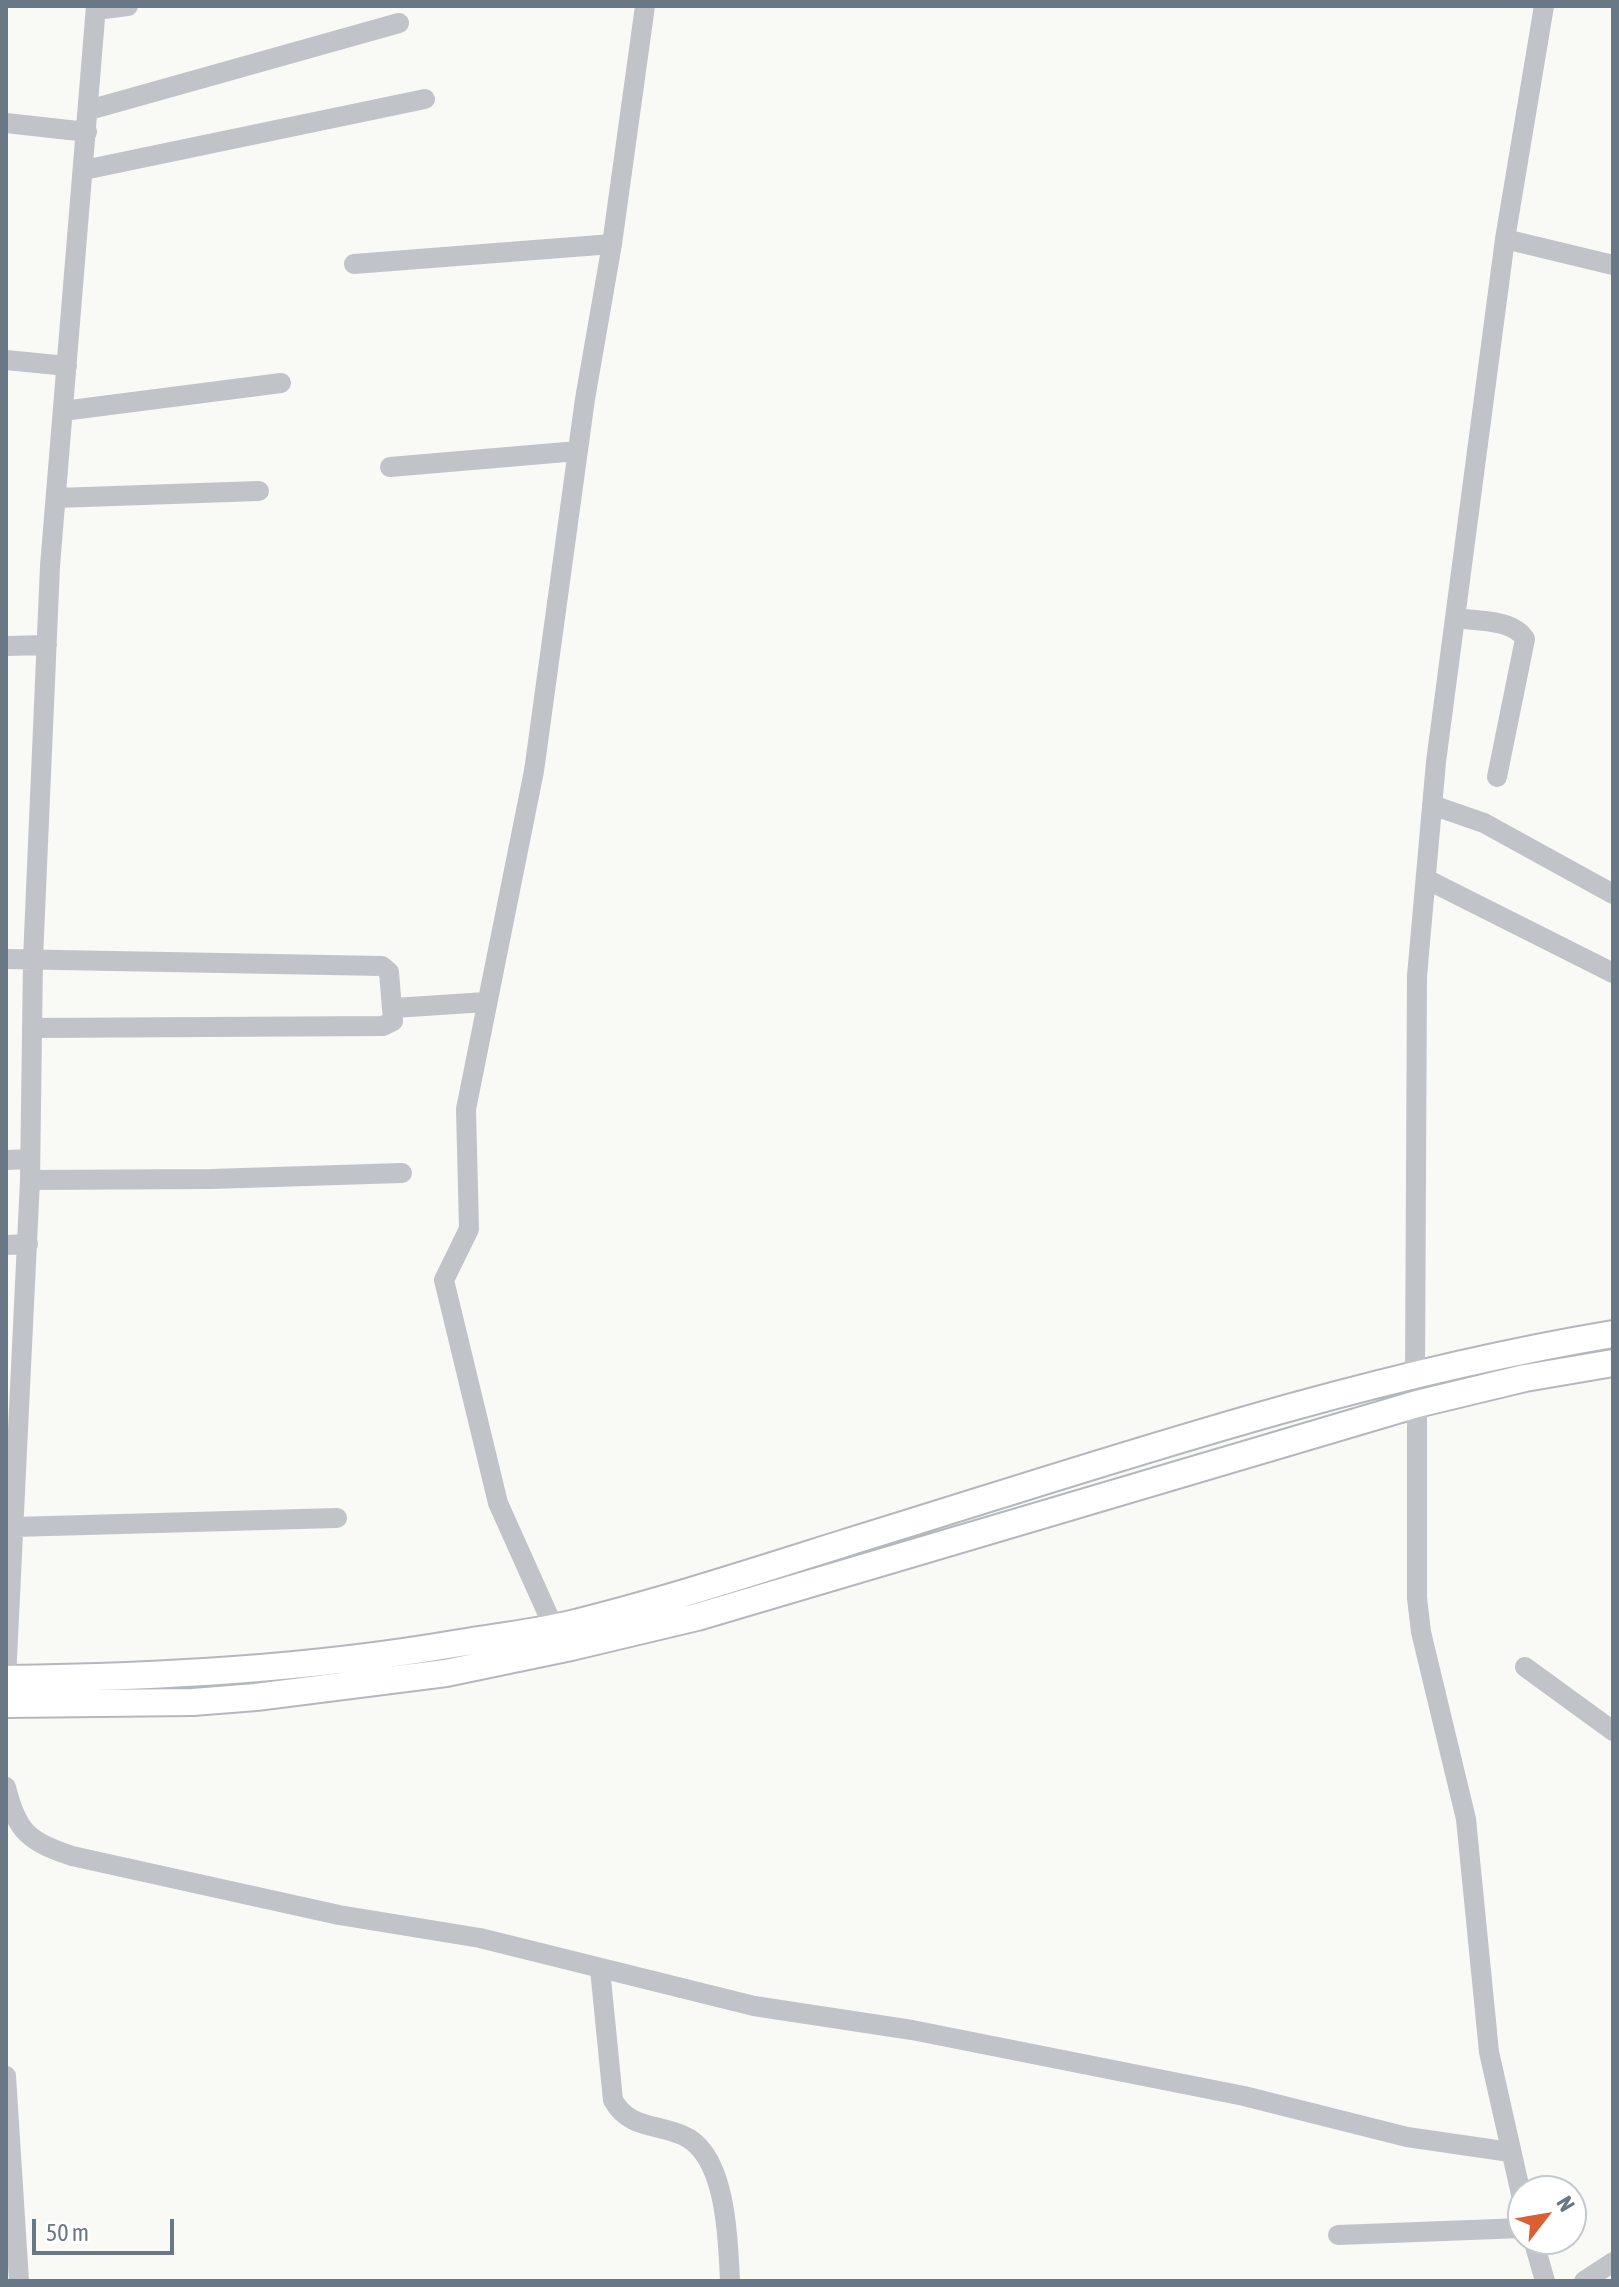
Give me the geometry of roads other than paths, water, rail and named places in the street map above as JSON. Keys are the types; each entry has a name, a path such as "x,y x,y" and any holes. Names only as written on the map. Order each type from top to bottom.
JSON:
{"main road":[{"path":"6,1679 264,1670 340,1662 554,1628 689,1592 1105,1462 1415,1373 1613,1334"},
{"path":"6,1704 193,1702 446,1673 697,1617 1417,1404 1525,1378 1613,1363"},
{"path":"1105,1462 1114,1492"}],"street":[{"path":"6,1679 28,1244 33,959 56,498 96,8 128,6"},
{"path":"554,1628 498,1503 476,1403 443,1286 469,1229 466,1109 534,771 578,451 612,244 645,6"},
{"path":"1415,1373 1417,976 1432,805 1505,239 1544,6"},
{"path":"89,110 399,23"},
{"path":"84,170 425,99"},
{"path":"6,123 87,132"},
{"path":"1505,239 1613,265"},
{"path":"354,264 612,244"},
{"path":"6,360 67,366"},
{"path":"63,411 281,383"},
{"path":"390,467 578,451"},
{"path":"56,498 259,491"},
{"path":"1455,618 1506,626 1521,632 1525,639 1497,777"},
{"path":"6,646 47,645"},
{"path":"1432,805 1484,823 1613,894"},
{"path":"1426,879 1613,973"},
{"path":"6,959 382,966 389,972 394,1008 393,1021 383,1026 32,1028"},
{"path":"394,1008 486,1002"},
{"path":"6,1160 30,1169 402,1173"},
{"path":"6,1245 28,1244"},
{"path":"1417,1404 1420,1620 1466,1819 1481,1999 1516,2175"},
{"path":"14,1527 337,1518"},
{"path":"1525,1667 1613,1731"},
{"path":"6,1787 10,1825 32,1839 72,1856 339,1915 480,1938 754,2006 912,2030 1244,2096 1407,2137 1510,2152"},
{"path":"600,1969 613,2100 620,2112 634,2122 683,2135 700,2151 724,2205 730,2281"},
{"path":"6,2076 19,2281"},
{"path":"1338,2235 1507,2229"},
{"path":"1538,2255 1545,2281"},
{"path":"1584,2281 1613,2262"}]}
